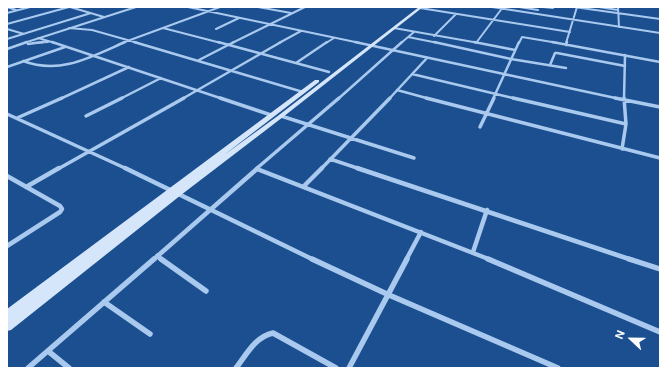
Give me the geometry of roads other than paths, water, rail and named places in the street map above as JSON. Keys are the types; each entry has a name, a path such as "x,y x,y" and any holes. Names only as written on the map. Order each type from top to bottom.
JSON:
{"main road":[{"path":"7,315 281,116 368,45 394,28 418,7"},
{"path":"7,326 271,115 418,7"}],"street":[{"path":"7,7 17,10"},
{"path":"7,13 30,7"},
{"path":"7,24 70,7 104,17"},
{"path":"7,49 136,7"},
{"path":"188,7 660,107"},
{"path":"23,61 34,66 52,67 76,62 129,40 220,7"},
{"path":"258,7 292,14"},
{"path":"199,60 305,7"},
{"path":"418,7 570,32"},
{"path":"492,7 660,33"},
{"path":"519,7 538,10"},
{"path":"543,7 553,8"},
{"path":"566,45 574,20 575,7 660,19"},
{"path":"599,7 618,8 617,14 619,27"},
{"path":"476,44 503,8"},
{"path":"7,39 91,13"},
{"path":"434,36 456,14"},
{"path":"216,29 239,18"},
{"path":"69,28 92,30 129,40 303,92"},
{"path":"163,28 330,72"},
{"path":"394,28 515,50"},
{"path":"7,29 24,34"},
{"path":"26,186 88,150 233,71 301,31"},
{"path":"28,368 414,32"},
{"path":"408,37 511,59 566,68"},
{"path":"480,127 515,50 524,37 660,62"},
{"path":"38,38 271,115"},
{"path":"296,62 334,38"},
{"path":"18,45 50,42"},
{"path":"7,67 65,47"},
{"path":"550,65 555,53 557,53 625,66"},
{"path":"622,149 626,124 624,100 626,55"},
{"path":"304,186 352,138 427,58"},
{"path":"17,118 129,68"},
{"path":"412,74 626,124"},
{"path":"86,116 161,78"},
{"path":"397,90 660,158"},
{"path":"7,114 88,150 389,295 558,368"},
{"path":"281,116 414,158"},
{"path":"330,159 487,210 660,269"},
{"path":"257,169 473,252 660,332"},
{"path":"7,176 60,206 62,210 7,246"},
{"path":"473,252 487,210"},
{"path":"349,368 421,232"},
{"path":"157,256 206,291"},
{"path":"104,302 150,334"},
{"path":"236,368 259,339 266,333 273,333 336,368"},
{"path":"48,351 69,368"}]}
